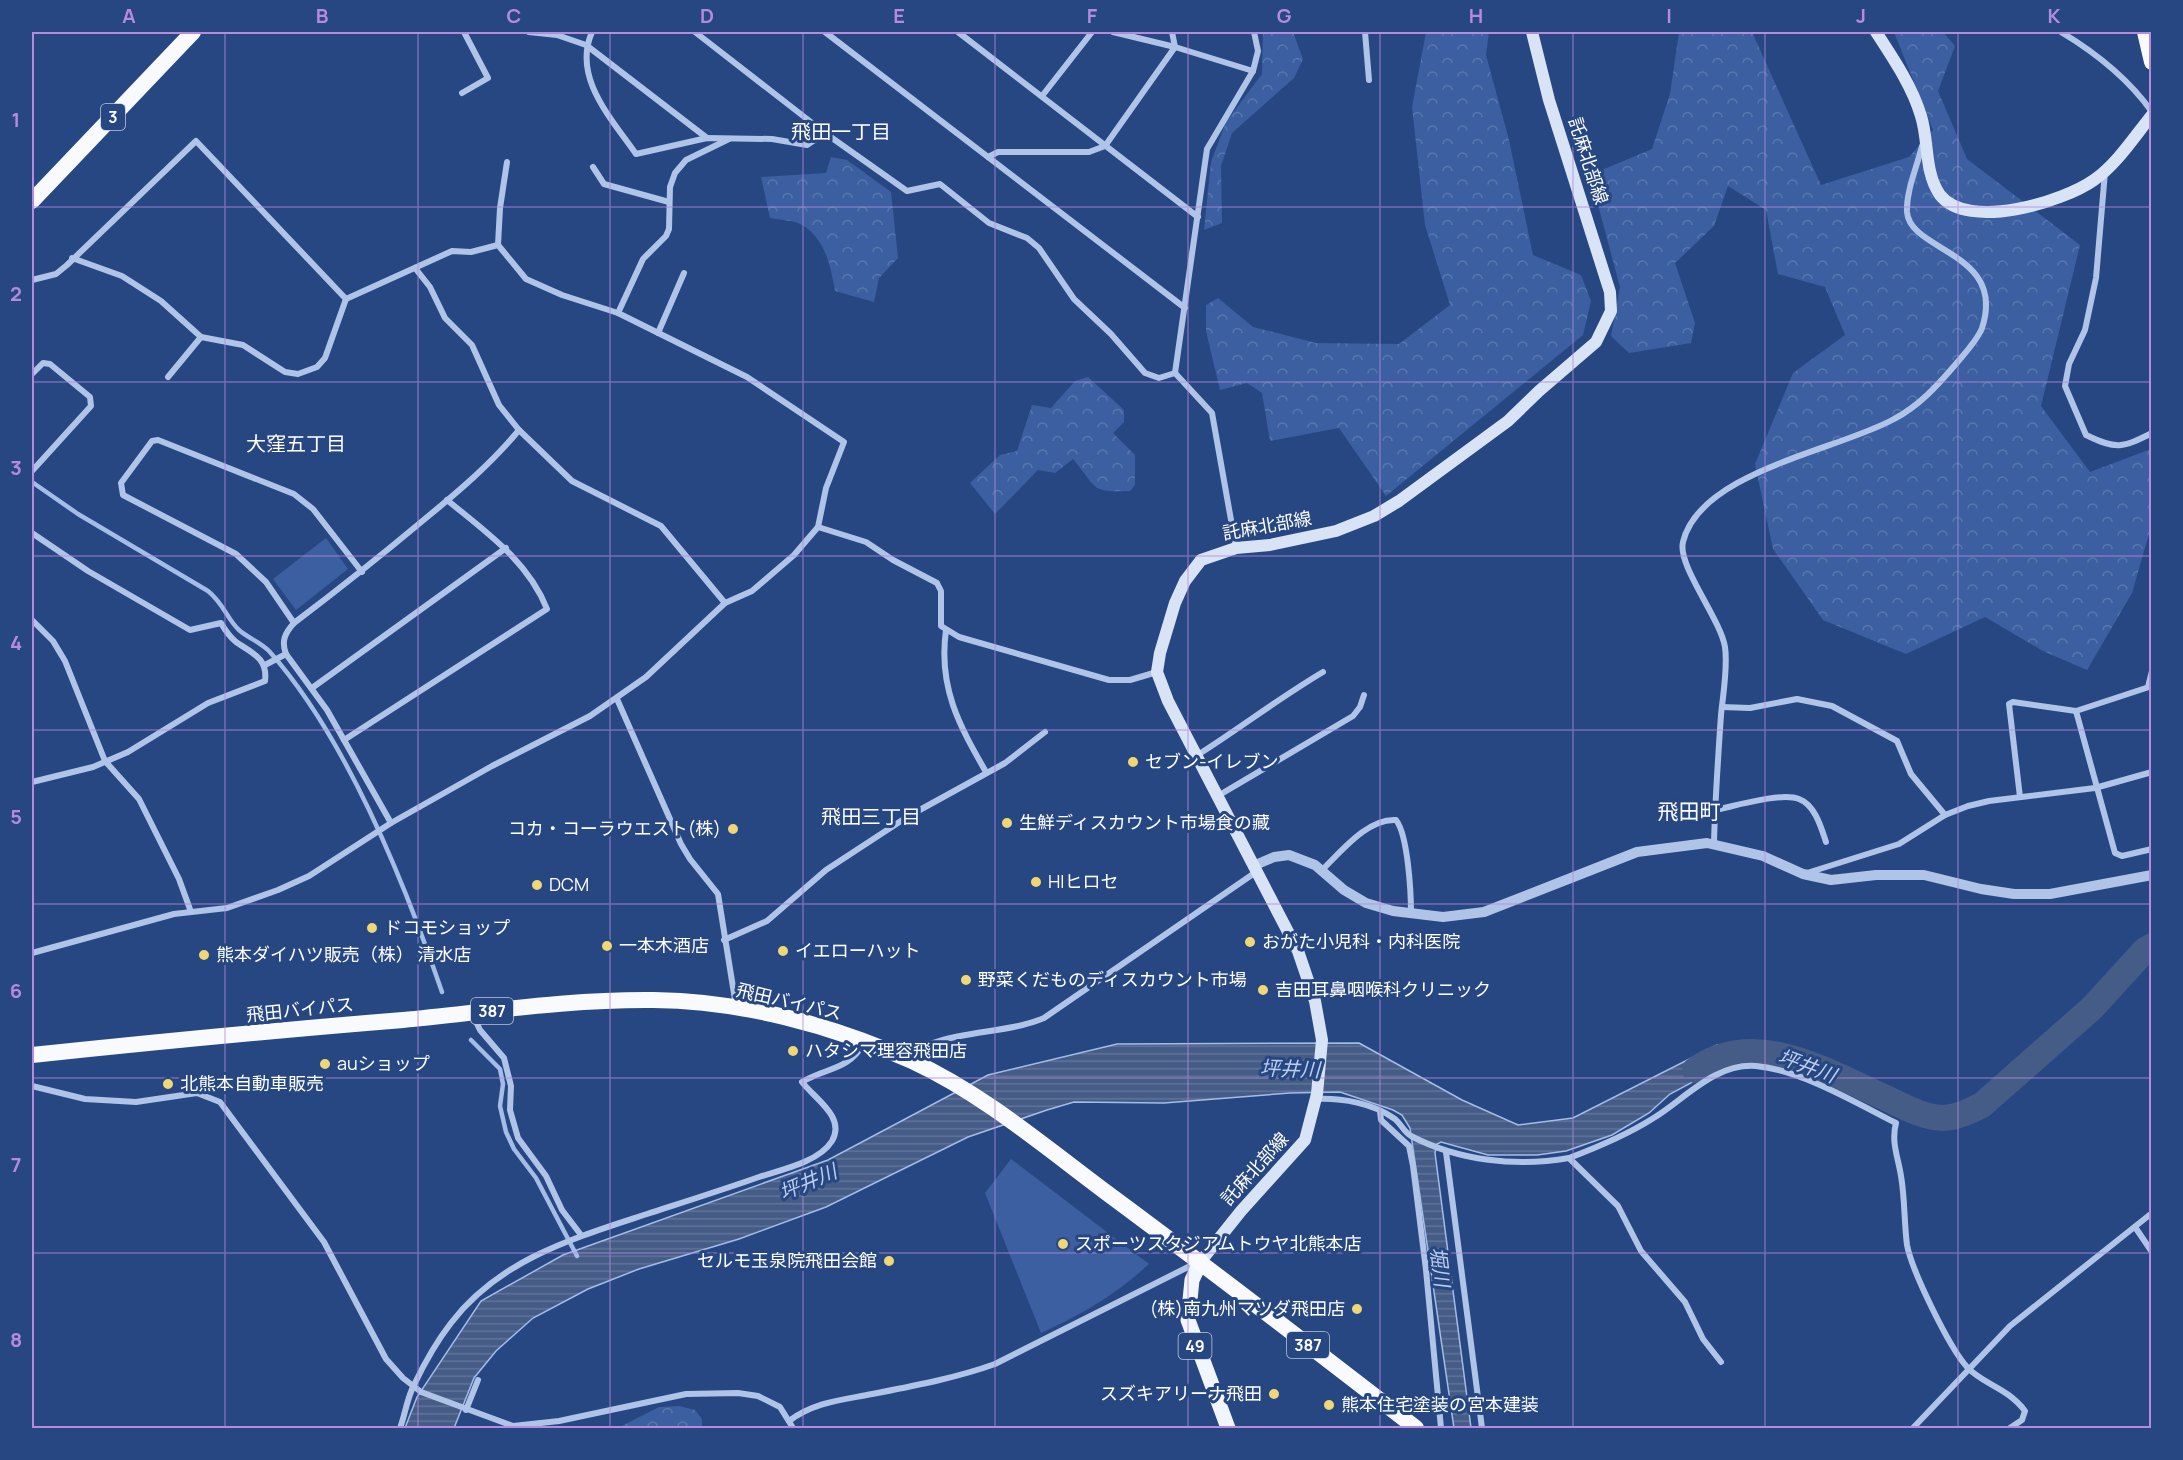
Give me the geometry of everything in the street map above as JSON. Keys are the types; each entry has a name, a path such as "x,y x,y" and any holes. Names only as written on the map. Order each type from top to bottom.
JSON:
{"highway":[{"name":"3","path":"32,201 193,32"},
{"path":"2145,32 2151,62"},
{"name":"飛田バイパス","path":"32,1055 471,1013 652,1000 737,1008 835,1031 906,1058 943,1077 1015,1124 1201,1261 1416,1428"}],"main road":[{"name":"託麻北部線","path":"1201,1261 1241,1211 1305,1140 1317,1096 1322,1040 1311,984 1298,951 1216,797 1168,701 1157,672 1175,603 1185,581 1201,561 1236,548 1313,537 1374,516 1399,501 1509,421 1539,391 1596,342 1611,311 1610,292 1549,99 1532,32"},
{"path":"1875,32 1895,61 1915,100 1925,131 1929,171 1940,195 1952,205 1970,213 2005,212 2048,199 2091,182 2105,171 2151,114"},
{"name":"49","path":"1201,1261 1192,1280 1188,1320 1228,1428"}],"street":[{"path":"462,93 488,78 464,32"},
{"path":"529,32 557,35 586,45 707,138"},
{"path":"592,32 586,45 589,85 636,154 707,138 772,139 807,146 825,133"},
{"path":"696,32 825,133 907,191 940,184 989,223 1027,238 1039,248 1074,299 1112,334 1145,373 1159,378 1175,373"},
{"path":"825,32 1185,308"},
{"path":"958,32 1198,217"},
{"path":"1042,96 1092,32"},
{"path":"1113,32 1175,47 1253,71"},
{"path":"988,157 999,152 1089,152 1105,146 1175,47 1172,32"},
{"path":"1175,373 1207,149 1253,71 1258,51 1254,32"},
{"path":"1365,32 1369,80"},
{"path":"2061,32 2087,47 2136,89 2151,114"},
{"path":"1714,843 1725,647 1708,603 1689,572 1682,545 1688,526 1712,501 1770,466 1894,420 1931,394 1981,330 1988,302 1978,277 1914,226 1907,210 1913,174 1925,131"},
{"path":"618,313 643,259 666,236 669,229 669,202 675,173 686,160 730,138"},
{"path":"32,280 56,273 196,141 346,299"},
{"path":"32,953 191,912 227,908 278,890 342,856 391,823 492,766 590,716 617,699 676,651 725,603 752,591 775,574 818,527 826,488 844,442 747,377 618,313 562,295 526,279 498,245 500,208 507,162"},
{"path":"593,167 604,184 669,202"},
{"path":"2105,171 2096,278 2085,330 2069,364 2065,386 2086,435 2104,444 2125,446 2151,433"},
{"path":"72,258 122,276 161,301 201,337 243,345 285,372 298,374 317,367 325,358 346,299 452,251 471,252 498,245"},
{"path":"415,268 430,287 445,318 472,345 499,405 519,430 572,481 661,526 725,603"},
{"path":"658,333 684,273"},
{"path":"168,377 201,337"},
{"path":"32,374 43,363 50,364 90,397 91,405 32,471"},
{"path":"1175,373 1212,413 1236,548"},
{"path":"391,823 312,688 284,655 284,640 294,622 362,572 447,500 502,452 519,430"},
{"path":"294,622 266,582 236,554 123,495 121,483 152,441 158,440 294,494 313,509 362,572"},
{"path":"344,740 547,609 539,588 506,548 447,500"},
{"path":"818,527 866,542 893,560 937,583 941,591 941,626 958,637 1108,680 1130,680 1157,672"},
{"path":"32,534 88,571 189,630 221,623 235,641 267,663"},
{"path":"312,688 506,548"},
{"path":"32,620 53,641 65,661 105,761 139,799 179,879 191,912"},
{"path":"946,630 944,645 952,708 986,772"},
{"path":"267,663 284,655"},
{"path":"32,782 82,771 128,752 208,703 265,681 267,663"},
{"path":"2020,796 2009,704 2013,702 2076,711 2150,686 2151,671"},
{"path":"1196,756 1228,737 1271,703 1323,672"},
{"path":"1216,797 1353,716 1364,695"},
{"path":"617,699 681,844 718,894 725,923 724,940 737,1008"},
{"path":"1722,707 1749,708 1797,699 1832,706 1897,741 1911,774 1945,815"},
{"path":"2076,711 2095,788 2115,853 2122,856 2151,849"},
{"path":"724,940 767,921 826,870 880,834 1005,763 1045,732"},
{"path":"1803,874 1899,844 1945,815 1978,803 2095,788 2151,772"},
{"path":"1715,810 1783,797 1799,799 1809,806 1826,842"},
{"path":"1321,871 1365,831 1382,822 1396,820 1400,828 1408,870 1411,913"},
{"path":"906,1058 920,1047 932,1043 1006,1030 1044,1018 1274,857 1289,855 1321,871 1366,903 1443,917 1484,912 1637,852 1714,843 1763,856 1803,874 1831,880 1876,875 1924,875 2014,894 2050,894 2151,875"},
{"path":"471,1013 480,1030 504,1058 511,1086 510,1110 518,1138 546,1176 562,1210 581,1235"},
{"path":"400,1428 413,1387 451,1323 477,1294 500,1275 536,1254 581,1235 780,1170 825,1149 832,1141 835,1120 829,1110 802,1082 847,1064 855,1058 864,1042"},
{"path":"1317,1096 1344,1098 1380,1111 1396,1120 1408,1134 1443,1150 1476,1158 1522,1162 1544,1162 1569,1158 1609,1143 1645,1123 1717,1074 1754,1066 1799,1077 1896,1123 1892,1139 1902,1178 1907,1247 1941,1326 1968,1369 2002,1388 2017,1400 2025,1411 2022,1420 2010,1428"},
{"path":"32,1086 85,1099 136,1102 196,1093 220,1102 324,1242 386,1359 413,1387 422,1392 513,1426 559,1421 686,1394 738,1393 759,1396 780,1407 793,1428"},
{"path":"1380,1111 1381,1120 1409,1146 1413,1166 1426,1270 1441,1428"},
{"path":"1443,1150 1482,1428"},
{"path":"1569,1158 1618,1206 1641,1251 1685,1302 1703,1339 1722,1362"},
{"path":"1913,1428 2010,1326 2151,1213"},
{"path":"2135,1227 2151,1252"},
{"path":"789,1421 805,1409 833,1401 971,1373 995,1364 1201,1261"},
{"path":"463,1408 478,1380"}],"green space":[{"path":"1263,32 1293,32 1303,59 1294,78 1232,133 1221,166 1222,223 1204,230 1211,162 1226,122 1262,74"},
{"path":"1426,32 1489,32 1486,55 1509,140 1533,255 1581,275 1591,301 1583,335 1386,496 1339,428 1270,441 1262,393 1247,383 1220,390 1206,331 1206,305 1218,298 1253,327 1316,343 1399,344 1450,305 1425,225 1412,107"},
{"path":"1679,32 1752,32 1821,185 1909,157 1933,130 1894,32 1943,32 1955,46 1938,91 1967,159 2080,245 2041,406 2090,472 2151,449 2151,527 2132,593 2087,670 2043,651 1985,617 1906,654 1823,620 1773,549 1755,464 1793,373 1845,335 1825,287 1778,274 1766,210 1728,186 1714,226 1675,263 1695,323 1691,343 1629,353 1611,336 1620,287 1590,175 1652,149 1670,94"},
{"path":"831,157 847,160 891,192 898,258 879,278 874,302 835,291 826,254 816,237 799,223 770,218 761,177 826,173"},
{"path":"1088,377 1124,410 1124,422 1113,433 1135,455 1135,485 1130,491 1100,489 1091,482 1073,459 1055,473 1038,470 995,514 970,483 1000,455 1017,451 1032,405 1051,408 1075,381"},
{"path":"326,538 348,569 296,610 273,579"},
{"name":"スポーツスタジアムトウヤ北熊本店","path":"1011,1159 1149,1264 1098,1303 1041,1333 985,1193"},
{"path":"679,1406 695,1410 702,1419 702,1428 618,1428 659,1407"}],"water":[{"name":"堀川","path":"1359,1043 1462,1100 1518,1125 1573,1118 1717,1045 1730,1062 1670,1094 1649,1113 1612,1135 1566,1151 1537,1155 1488,1155 1441,1142 1437,1144 1435,1153 1471,1428 1454,1428 1410,1128 1402,1115 1393,1110 1340,1092 1290,1093 1164,1103 1074,1102 968,1137 826,1207 739,1239 639,1269 588,1289 533,1318 496,1351 474,1378 454,1428 405,1428 417,1397 481,1301 563,1255 828,1160 988,1075 1117,1044"}],"waterway":[{"path":"32,482 78,514 208,591 218,601 235,626 269,651 324,725 371,812 410,904 442,992"},
{"name":"坪井川","path":"1695,1070 1718,1058 1743,1052 1767,1053 1792,1058 1817,1067 1922,1114 1937,1118 1954,1116 1982,1105 2092,1008 2145,950 2152,946"},
{"path":"471,1040 500,1069 503,1084 500,1106 506,1132 514,1149 536,1178 577,1256"}],"place":[{"name":"セブン-イレブン","path":"1133,762"},
{"name":"生鮮ディスカウント市場食の藏","path":"1007,823"},
{"name":"コカ・コーラウエスト(株)","path":"733,829"},
{"name":"HIヒロセ","path":"1036,882"},
{"name":"DCM","path":"537,885"},
{"name":"ドコモショップ","path":"372,928"},
{"name":"おがた小児科・内科医院","path":"1250,942"},
{"name":"一本木酒店","path":"607,946"},
{"name":"イエローハット","path":"783,951"},
{"name":"熊本ダイハツ販売（株） 清水店","path":"204,955"},
{"name":"野菜くだものディスカウント市場","path":"966,980"},
{"name":"吉田耳鼻咽喉科クリニック","path":"1263,990"},
{"name":"ハタシマ理容飛田店","path":"793,1051"},
{"name":"auショップ","path":"325,1064"},
{"name":"北熊本自動車販売","path":"168,1084"},
{"name":"スポーツスタジアムトウヤ北熊本店","path":"1063,1244"},
{"name":"セルモ玉泉院飛田会館","path":"889,1261"},
{"name":"(株)南九州マツダ飛田店","path":"1357,1309"},
{"name":"スズキアリーナ飛田","path":"1274,1394"},
{"name":"熊本住宅塗装の宮本建装","path":"1329,1405"}],"district":[{"name":"飛田一丁目","path":"841,132"},
{"name":"大窪五丁目","path":"296,444"},
{"name":"飛田町","path":"1689,812"},
{"name":"飛田三丁目","path":"871,817"}]}
